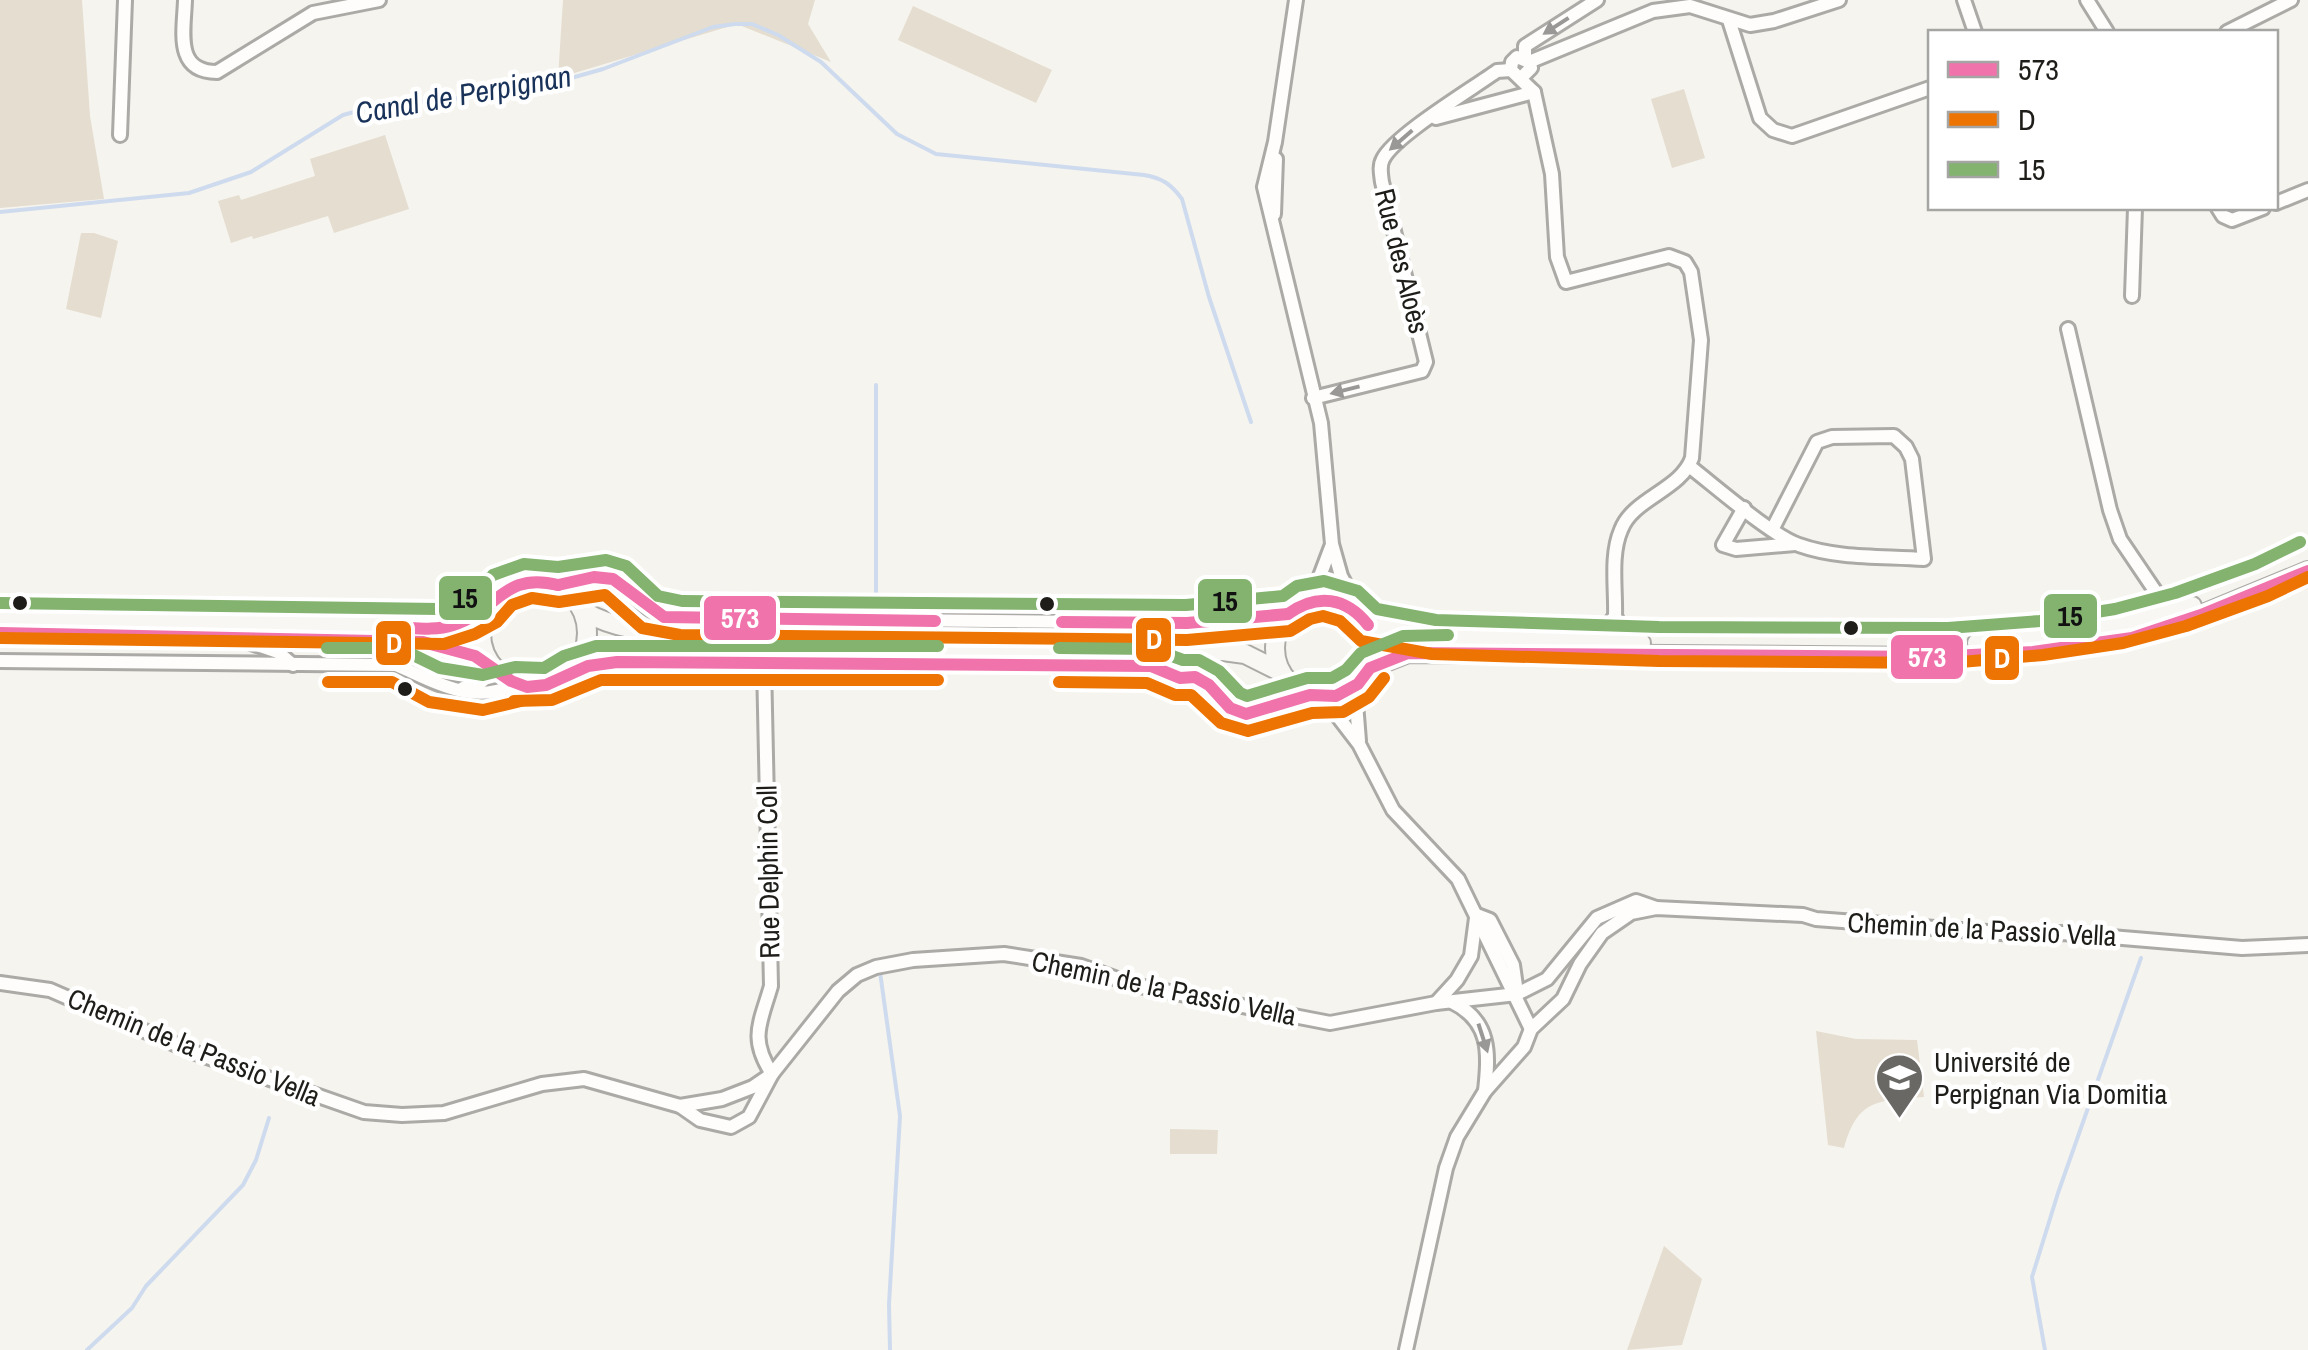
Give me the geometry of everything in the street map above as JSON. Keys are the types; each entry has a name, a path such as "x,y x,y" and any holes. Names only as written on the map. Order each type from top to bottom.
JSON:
{"main road":[{"path":"582,610 611,626 635,631 1202,639 1234,635 1285,617 1311,600 1338,600 1364,620 1434,638 1949,646 2119,626 2262,580 2308,558"},
{"path":"1370,668 1408,653 1931,657 2032,652 2132,638 2201,616 2308,571"},
{"path":"0,620 442,627 485,609 502,590 515,583 530,580 558,585 582,610 588,629 577,664"},
{"path":"485,609 480,636 492,667"},
{"path":"1282,674 1275,646 1285,617"},
{"path":"0,633 423,642 456,649 516,684 536,687 550,684 604,650 634,646 1222,651 1246,654 1317,696 1348,692 1370,668 1374,646 1364,620"}],"street":[{"path":"120,135 125,0"},
{"path":"184,0 185,51 190,64 203,72 217,72 311,6 378,0"},
{"path":"1296,0 1275,142 1272,228 1321,424 1332,544 1341,576 1364,620"},
{"path":"1597,0 1524,46 1527,60 1653,11 1690,6 1750,25 1838,0"},
{"path":"1964,0 1974,30"},
{"path":"2088,0 2106,30"},
{"path":"2230,30 2291,0"},
{"path":"1729,20 1760,118 1773,130 1792,136 1928,89"},
{"name":"Rue des Aloès","path":"1313,398 1422,371 1426,362 1380,163 1389,148 1407,132 1497,72 1516,73 1512,62 1517,58 1527,60"},
{"path":"1516,73 1534,92 1552,174 1557,257 1566,282 1669,256 1685,262 1691,272 1701,340 1690,466 1634,512 1621,528 1616,550 1615,616 1626,642"},
{"name":"Rue des Aloès","path":"1428,120 1534,92"},
{"path":"2278,201 2308,190"},
{"path":"2132,296 2134,210"},
{"path":"2219,210 2232,220 2258,210"},
{"path":"2068,330 2120,539 2170,612"},
{"path":"1744,508 1723,545 1736,549 1795,544 1832,553 1924,558 1912,460 1906,448 1894,436 1832,437 1817,442 1772,528"},
{"path":"1690,466 1795,544"},
{"path":"1311,600 1332,544"},
{"path":"558,585 607,577 617,581 650,612 680,618 1187,623 1274,612 1285,617"},
{"path":"1597,641 1615,616"},
{"path":"198,637 262,646 278,652 293,665"},
{"path":"0,661 396,665 434,685 456,690 484,693 516,684"},
{"path":"577,664 1151,666 1209,684 1230,708 1246,714 1276,703 1317,696 1359,744 1393,810 1458,879 1477,915 1471,956 1443,1002 1468,1010 1484,1031 1488,1044 1485,1091"},
{"name":"Rue Delphin Coll","path":"764,664 771,986 756,1036 759,1054 772,1074"},
{"path":"456,690 480,683 492,667"},
{"path":"1276,703 1282,674"},
{"path":"1358,684 1359,744"},
{"name":"Chemin de la Passio Vella","path":"0,982 50,990 193,1052 364,1112 402,1116 444,1113 542,1084 584,1078 680,1106 722,1099 753,1088 772,1074 838,990 868,970 913,960 1004,954 1051,960 1134,985 1330,1023 1443,1002 1517,994 1548,979 1598,918 1636,901 1656,908"},
{"name":"Chemin de la Passio Vella","path":"1406,1350 1456,1137 1485,1091 1524,1047 1531,1029 1563,999 1580,964 1602,933 1631,913 1656,908 1803,915 1816,920 1953,931 2064,933 2242,948 2308,945"},
{"path":"1477,915 1490,920 1513,965 1517,994 1531,1029"},
{"path":"680,1106 700,1120 730,1126 749,1117 772,1074"}],"shaded area":[{"path":"0,0 82,0 90,116 104,199 0,208"},
{"path":"563,0 815,0 808,24 831,62 737,24 558,78"},
{"path":"913,6 1052,70 1036,103 898,40"},
{"path":"1684,89 1705,158 1672,168 1651,99"},
{"path":"385,135 409,209 334,233 328,216 231,243 218,201 239,195 241,200 315,176 310,159"},
{"path":"81,233 118,241 101,318 66,309"},
{"path":"1816,1031 1856,1039 1917,1040 1924,1097 1872,1105 1856,1120 1844,1148 1828,1145"},
{"path":"1170,1129 1218,1130 1217,1154 1170,1154"},
{"path":"1664,1246 1702,1279 1682,1345 1627,1350"}],"waterway":[{"name":"Canal de Perpignan","path":"0,212 189,193 251,172 343,115 376,106 494,95 557,82 603,69 713,27 752,24 821,62 897,134 936,154 1144,175 1170,186 1182,199 1209,297 1251,422"},
{"path":"876,385 876,602"},
{"path":"2045,1350 2032,1277 2141,958"},
{"path":"880,972 900,1116 890,1350"},
{"path":"87,1350 132,1308 146,1286 243,1185 256,1160 269,1118"}],"transit line":[{"name":"15","path":"0,603 439,609 474,595 493,575 524,564 558,567 606,560 626,566 658,596 682,601 1186,605 1283,596 1297,586 1324,581 1358,591 1377,609 1436,620 1659,627 1948,628 2040,621 2115,609 2175,593 2255,564 2300,542"},
{"name":"573","path":"0,633 423,642 475,656 511,681 527,687 546,685 588,666 617,662 1151,666 1180,678 1195,677 1209,685 1230,708 1246,714 1310,695 1336,696 1358,684 1370,668 1408,653 1931,657 2033,652 2132,638 2201,615 2308,571"},
{"name":"573","path":"558,585 594,577 613,579 664,617 935,621"},
{"name":"D","path":"0,638 444,644 475,634 497,622 512,605 532,598 559,602 605,595 642,628 680,635 1187,640 1290,631 1323,616 1340,621 1361,641 1432,654 1659,661 1949,663 2123,643 2186,626 2308,577"},
{"name":"573","path":"398,627 446,627 468,619 525,583 558,585"},
{"name":"573","path":"1288,614 1310,603 1331,601 1350,609 1368,625"},
{"name":"573","path":"1062,622 1187,623 1288,614"},
{"name":"15","path":"1059,648 1153,649 1183,660 1199,660 1219,671 1247,696 1307,678 1332,678 1346,670 1361,653 1403,636 1448,635"},
{"name":"15","path":"327,648 399,648 440,668 483,675 515,667 544,668 564,656 596,646 938,646"},
{"name":"D","path":"1059,682 1147,683 1175,695 1191,695 1221,723 1248,731 1312,713 1343,712 1369,697 1384,678"},
{"name":"D","path":"514,701 552,700 601,680 938,680"},
{"name":"D","path":"328,682 392,682 429,702 483,710 521,701"}],"place":[{"name":"Université de Perpignan Via Domitia","path":"1899,1120"}]}
